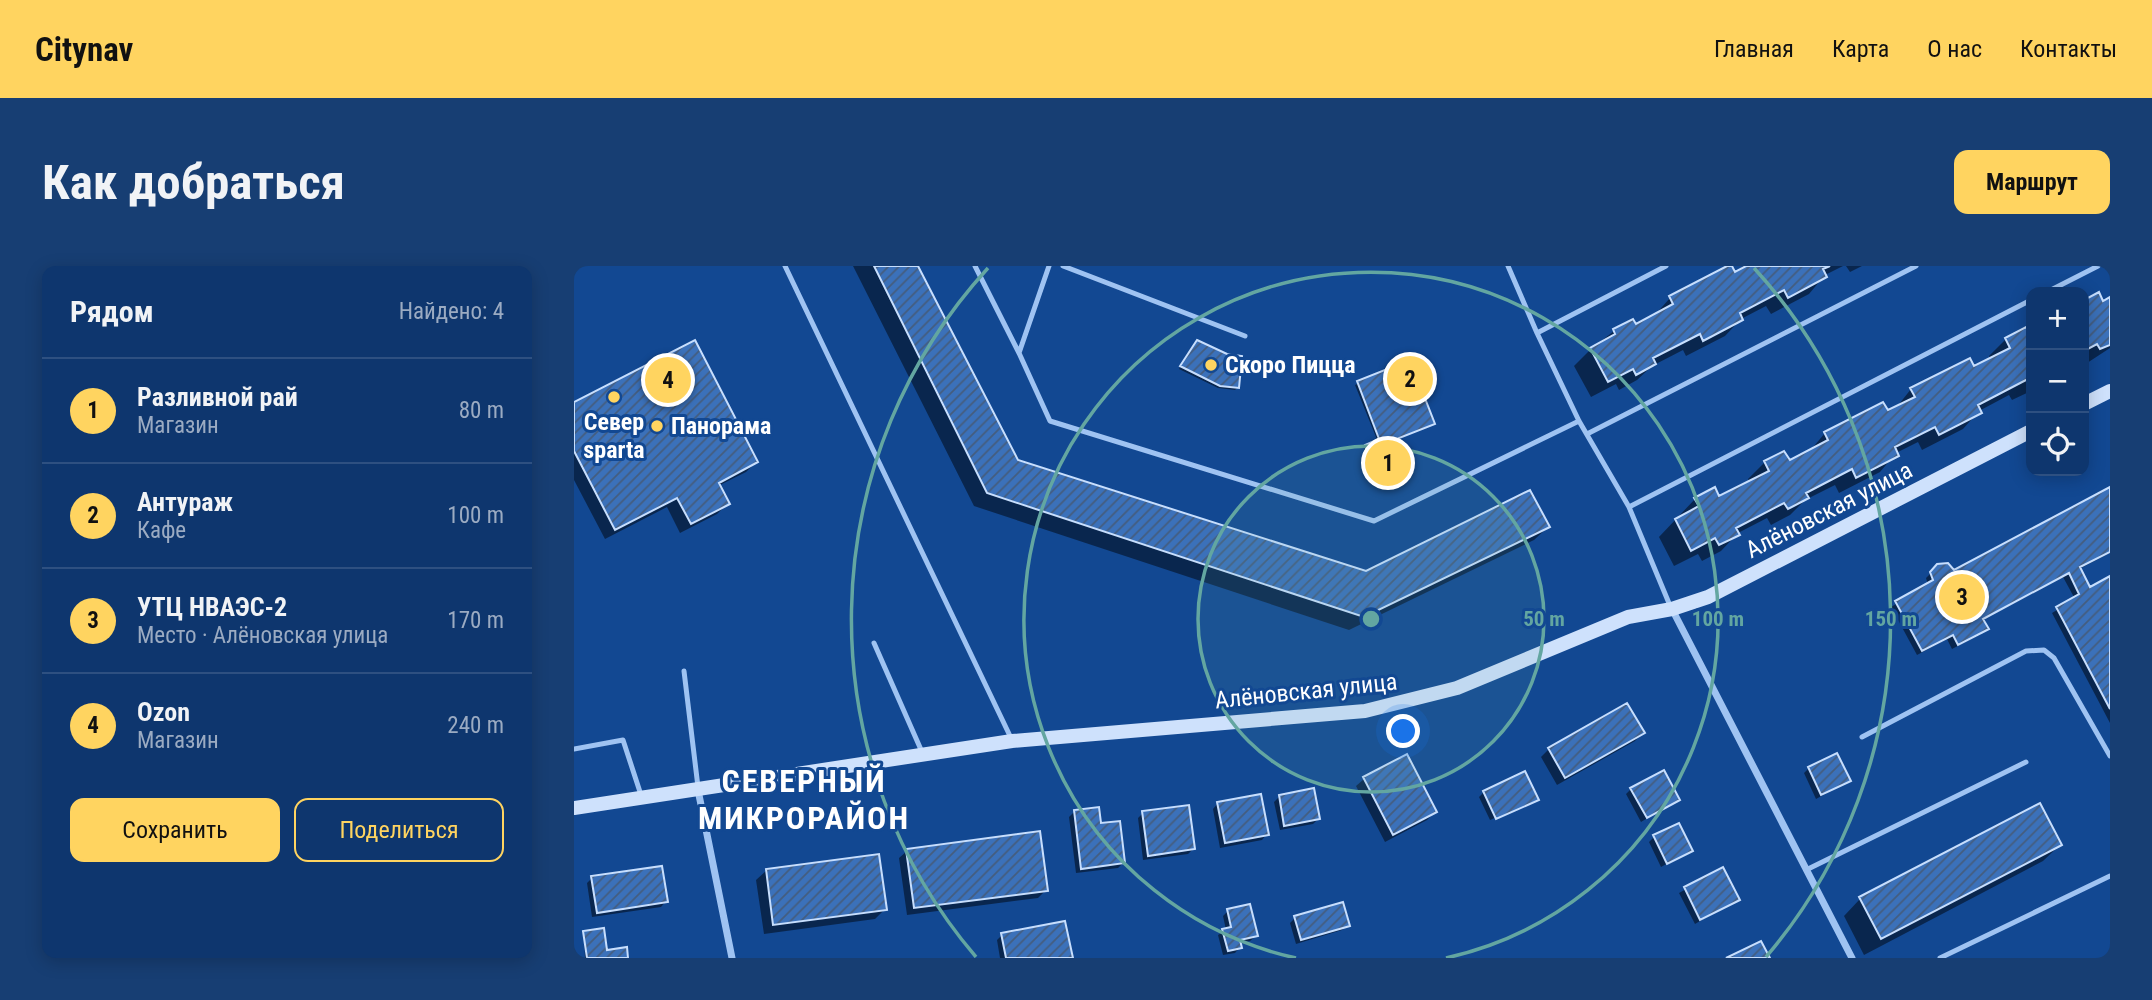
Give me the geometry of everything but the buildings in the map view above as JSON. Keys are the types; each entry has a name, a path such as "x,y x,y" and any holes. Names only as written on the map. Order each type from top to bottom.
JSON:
{"street":[{"path":"2089,402 2110,391"},
{"name":"Алёновская улица","path":"574,808 1012,741 1377,709 1457,688 1628,617 1672,609 1708,597 2026,434"},
{"path":"1672,609 1852,958"},
{"path":"698,790 732,958"}],"lane":[{"path":"785,266 1012,741"},
{"path":"975,266 1050,421 1374,522 1579,421"},
{"path":"1019,353 1049,266"},
{"path":"1063,266 1070,272 1245,336"},
{"path":"1507,266 1579,421 1629,507 1672,609"},
{"path":"1537,332 1666,266"},
{"path":"1587,434 1916,266"},
{"path":"2057,287 2098,266"},
{"path":"1629,507 2026,303"},
{"path":"874,643 923,755"},
{"path":"1862,737 2026,651 2044,650 2054,658 2110,756"},
{"path":"684,671 698,790"},
{"path":"574,748 623,740 642,798"},
{"path":"1806,870 2026,762"},
{"path":"1941,958 2110,876"}],"place":[{"name":"Скоро Пицца","path":"1211,365"},
{"name":"Антураж","path":"1410,379"},
{"name":"Ozon","path":"668,380"},
{"name":"Север sparta","path":"614,397"},
{"name":"Панорама","path":"657,426"},
{"name":"Разливной рай","path":"1388,463"},
{"name":"УТЦ НВАЭС-2","path":"1962,597"}],"district":[{"name":"СЕВЕРНЫЙ МИКРОРАЙОН","path":"804,800"}]}
